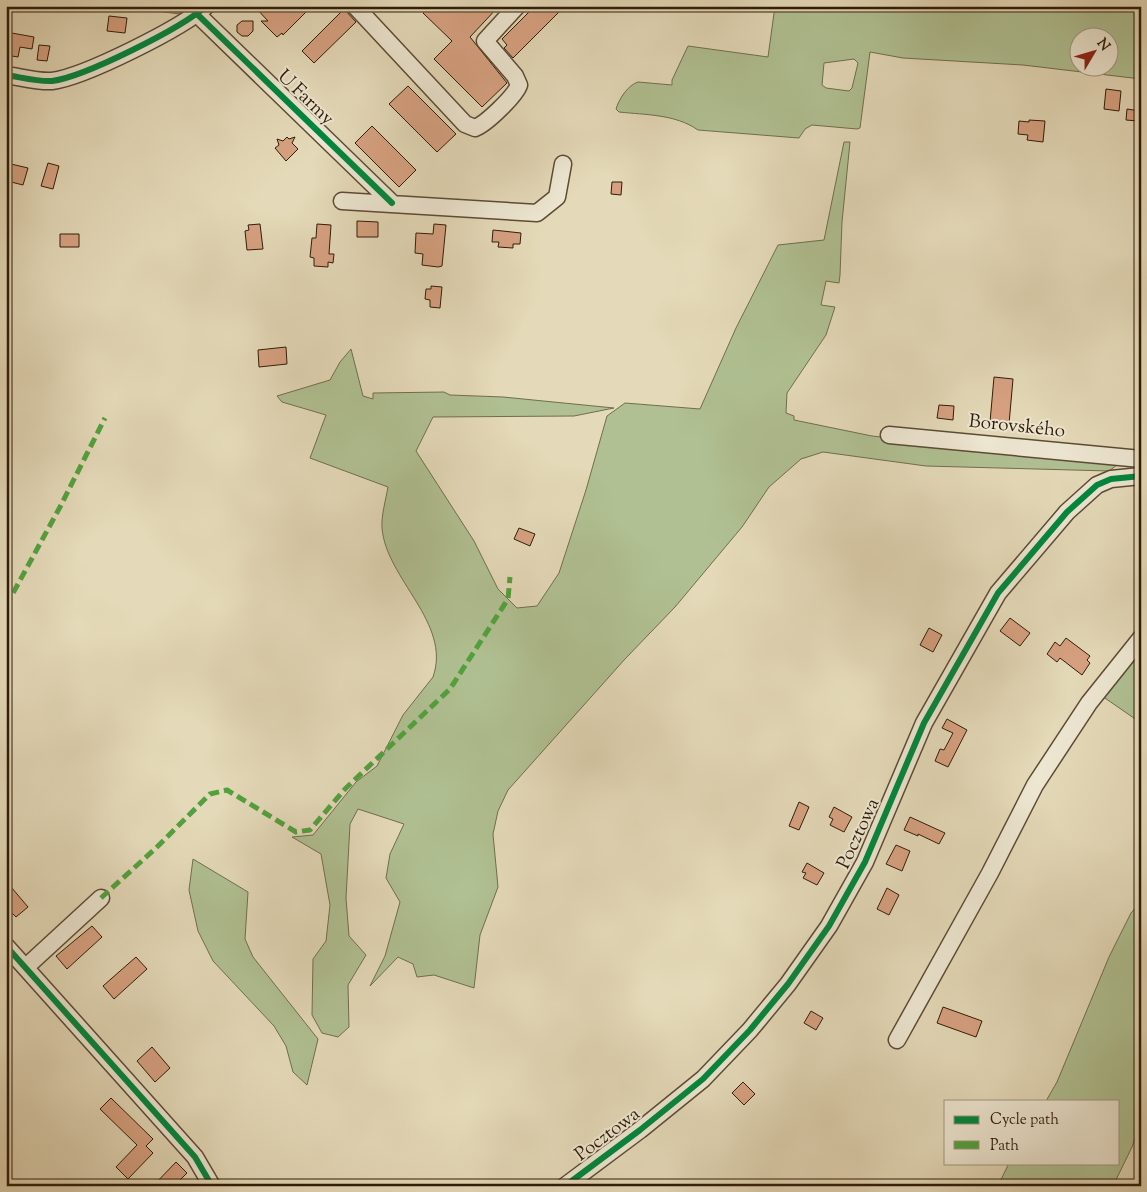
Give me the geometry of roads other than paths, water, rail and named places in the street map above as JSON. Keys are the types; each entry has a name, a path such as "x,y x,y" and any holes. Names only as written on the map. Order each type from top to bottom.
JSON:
{"street":[{"path":"355,6 465,124 475,128 512,96 519,86 515,76 485,40 517,6"},
{"name":"U Farmy","path":"6,75 50,81 73,76 158,36 202,10 392,203"},
{"path":"342,202 392,203 537,213 557,197 562,164"},
{"name":"Borovského","path":"889,435 1141,459"},
{"name":"Pocztowa","path":"565,1186 640,1130 703,1079 750,1030 788,984 829,926 865,862 924,723 998,592 1068,512 1097,485 1111,479 1141,476"},
{"path":"897,1040 990,872 1035,785 1089,703 1141,638"},
{"path":"26,967 101,898"},
{"path":"6,946 195,1157 212,1186"}]}
